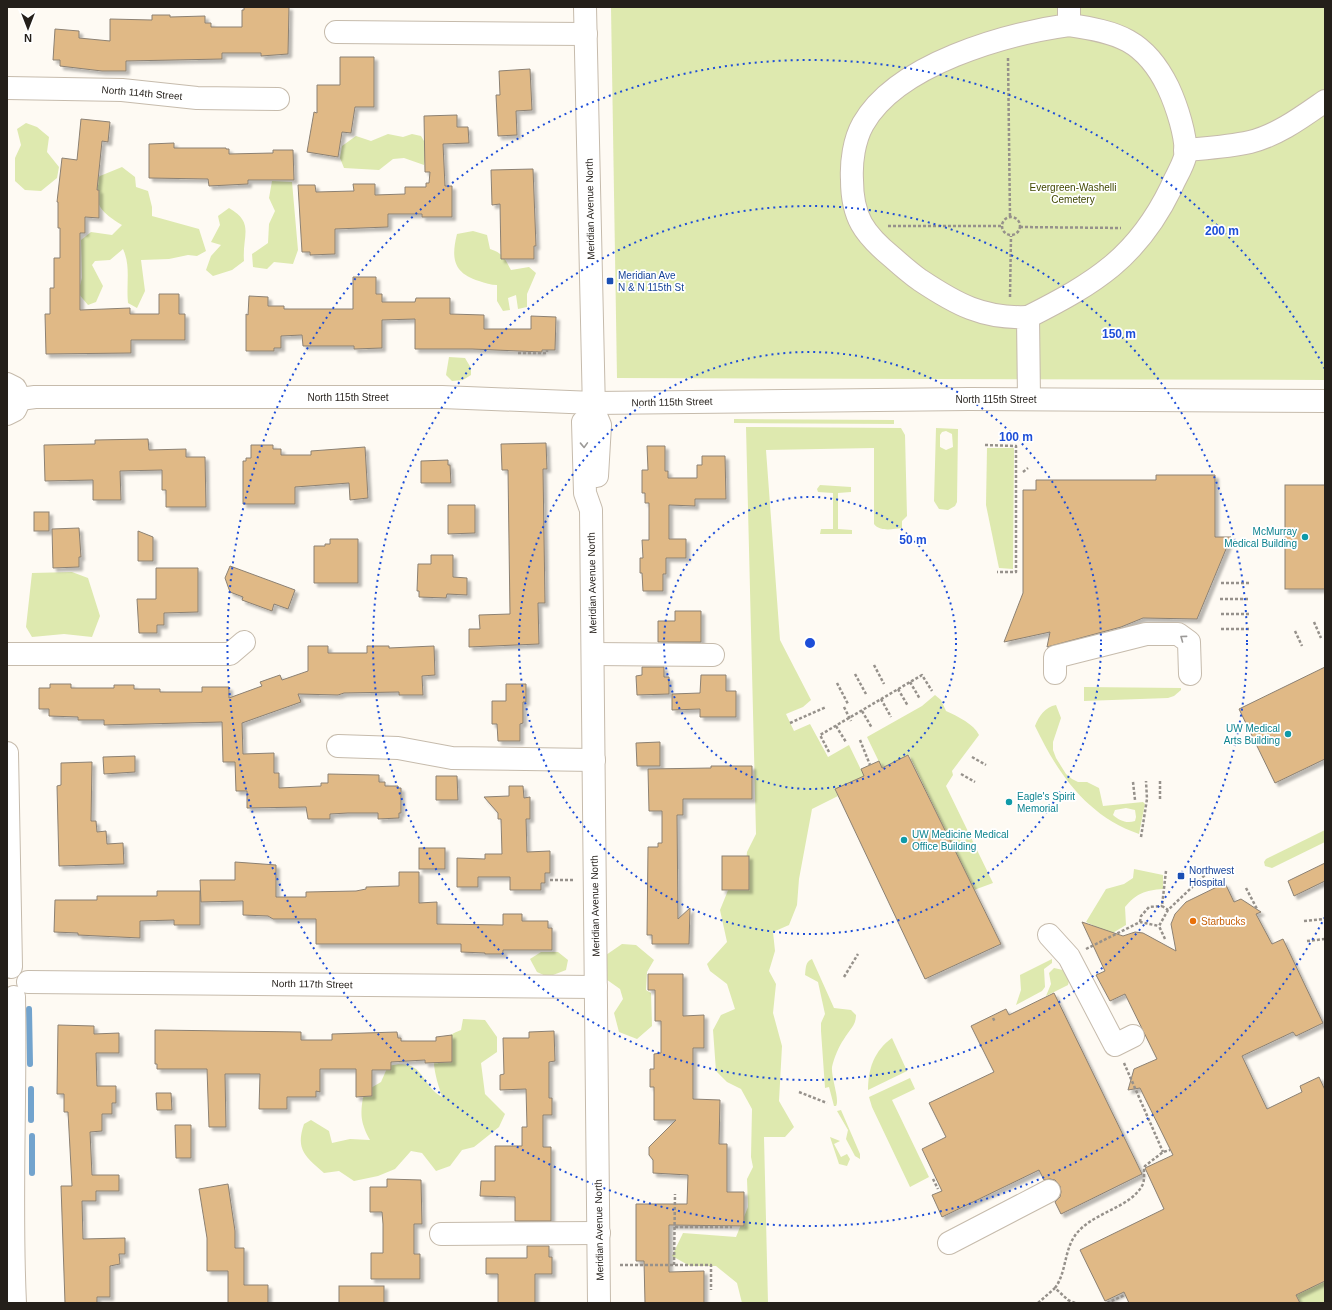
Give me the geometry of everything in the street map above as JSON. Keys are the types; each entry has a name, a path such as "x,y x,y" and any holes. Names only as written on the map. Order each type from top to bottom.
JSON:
{"street":[{"name":"Meridian Avenue North","path":"585,7 594,407 583,422 585,493 591,510 599,1303"},
{"path":"1069,16 1094,28 1118,35 1147,54 1162,75 1171,94 1184,136 1185,150 1182,165 1162,206 1147,228 1121,259 1097,278 1073,294 1019,317 990,315 940,293 914,275 874,242 862,226 856,212 852,173 857,140 863,125 874,108 892,90 930,68 967,51 1008,37 1037,30 1069,16"},
{"path":"336,32 586,34"},
{"name":"North 114th Street","path":"7,88 122,90 198,98 278,99"},
{"path":"1185,150 1228,146 1251,142 1284,128 1325,101"},
{"path":"1019,317 1029,399"},
{"name":"North 115th Street","path":"11,399 36,397 442,397 594,407 1029,399 1325,401"},
{"path":"1054,673 1054,657 1146,634 1178,634 1189,642 1190,674"},
{"path":"7,654 230,654 244,642"},
{"path":"592,654 713,655"},
{"path":"338,746 398,748 452,758 594,760"},
{"path":"7,753 9,968 16,967 25,972 16,991 10,1190 15,1303"},
{"path":"1049,935 1069,957 1115,1046 1133,1036"},
{"name":"North 117th Street","path":"16,991 596,988"},
{"path":"949,1243 1050,1191"},
{"path":"441,1234 599,1233"}],"path":[{"path":"1008,37 1010,217"},
{"path":"1010,217 1004,220 1002,226 1003,232 1011,236"},
{"path":"1010,217 1018,221 1020,226 1018,232 1011,236"},
{"path":"862,226 1002,226"},
{"path":"1020,226 1147,228"},
{"path":"1011,236 1019,317"},
{"path":"518,352 547,353 547,350"},
{"path":"985,445 1016,446 1016,572 997,572"},
{"path":"1023,472 1028,468"},
{"path":"1221,583 1250,583"},
{"path":"1220,599 1250,599"},
{"path":"1221,614 1250,614"},
{"path":"1314,622 1321,638"},
{"path":"1221,629 1250,629"},
{"path":"1295,632 1302,646"},
{"path":"874,665 884,684"},
{"path":"855,674 866,694"},
{"path":"829,752 820,735 850,719 862,710 922,675 932,691"},
{"path":"910,682 920,699"},
{"path":"837,683 848,704"},
{"path":"898,689 908,706"},
{"path":"881,700 891,717"},
{"path":"790,723 826,707"},
{"path":"844,707 850,719"},
{"path":"862,710 872,728"},
{"path":"836,726 846,742"},
{"path":"860,740 870,765"},
{"path":"972,757 986,765"},
{"path":"961,774 975,782"},
{"path":"1141,837 1147,799 1146,781"},
{"path":"1160,781 1160,799"},
{"path":"1133,782 1135,800"},
{"path":"1162,906 1166,871"},
{"path":"1159,926 1168,910 1206,874"},
{"path":"550,880 577,880"},
{"path":"1246,888 1257,909"},
{"path":"1140,922 1141,916 1149,907 1162,906 1168,910"},
{"path":"1304,921 1325,919"},
{"path":"1084,950 1140,922 1159,926"},
{"path":"1159,926 1165,939"},
{"path":"1307,941 1325,939"},
{"path":"844,977 858,954"},
{"path":"993,1018 995,1022"},
{"path":"1127,1068 1162,1152"},
{"path":"799,1092 827,1103"},
{"path":"1038,1303 1061,1281 1068,1249 1082,1226 1128,1200 1143,1184 1145,1166 1162,1152 1170,1150"},
{"path":"933,1179 938,1189"},
{"path":"674,1194 674,1265"},
{"path":"674,1227 732,1227"},
{"path":"620,1265 712,1265 712,1290"},
{"path":"1055,1288 1068,1300 1075,1303"},
{"path":"1107,1303 1125,1295"}],"green space":[{"name":"Evergreen-Washelli Cemetery","path":"611,7 1325,7 1325,380 617,378"},
{"path":"26,123 37,127 49,137 47,152 59,167 57,178 41,191 25,190 15,181 15,158 21,145 17,129"},
{"path":"388,134 403,137 412,134 421,136 427,146 424,165 404,158 393,159 379,170 344,168 340,158 342,146 356,136 371,141"},
{"path":"122,167 135,177 136,187 148,191 152,207 152,216 199,229 206,251 197,256 188,255 169,259 141,260 145,291 137,308 128,303 128,269 123,249 110,260 95,261 92,265 103,286 96,302 88,305 78,293 82,278 81,240 91,232 112,235 122,225 104,212 101,208 96,197 95,181 100,176"},
{"path":"272,181 292,182 298,250 293,264 274,262 267,269 253,267 252,254 268,243 269,224 275,211 269,198"},
{"path":"229,208 242,219 245,225 244,261 232,270 213,276 206,270 211,256 221,245 211,242 220,225 218,216"},
{"path":"473,231 487,235 490,249 501,255 511,270 529,267 536,273 527,294 527,307 518,309 516,295 508,298 510,310 503,311 497,301 497,285 492,285 470,278 459,269 454,257 457,234"},
{"path":"449,357 465,358 471,368 471,375 463,380 452,381 446,375"},
{"path":"734,419 894,420 894,424 734,423"},
{"path":"746,427 901,428 905,435 907,516 902,521 902,528 895,529 883,529 874,524 874,448 766,450 780,640 811,700 803,707 786,714 794,731 810,724 828,757 849,745 864,776 835,789 838,796 812,809 799,879 797,905 789,925 773,932 775,951 769,971 776,984 773,1013 782,1046 779,1101 794,1127 785,1137 764,1137 768,1303 742,1303 737,1283 716,1266 690,1266 672,1256 683,1233 736,1237 748,1207 747,1179 753,1167 751,1157 752,1109 741,1089 727,1082 716,1071 713,1030 721,1015 735,1009 727,984 710,971 707,964 727,942 720,910 731,883 745,874 747,852 756,834"},
{"path":"936,428 958,429 957,502 955,506 948,510 939,509 934,501","holes":["946,431 952,434 953,447 946,450 940,447 940,435 942,432"]},
{"path":"987,448 1014,448 1013,569 999,568 986,505"},
{"path":"820,485 851,487 851,492 838,493 838,529 852,530 852,534 820,534 821,529 833,529 833,493 818,492 817,489"},
{"path":"72,572 88,578 100,616 92,637 64,634 32,637 26,627 32,573"},
{"path":"1084,687 1181,688 1181,690 1174,696 1168,698 1084,701"},
{"path":"935,695 941,700 946,711 969,724 977,731 979,735 952,771 953,775 946,786 993,883 974,890 909,755 882,768 867,737 922,706"},
{"path":"1056,705 1061,718 1053,742 1053,750 1066,774 1078,782 1087,782 1099,788 1103,806 1143,802 1145,804 1139,834 1121,826 1089,805 1064,777 1035,726 1043,712","holes":["1126,808 1135,810 1136,817 1135,821 1132,822 1123,821 1113,815 1115,810"]},
{"path":"1325,830 1325,842 1272,868 1265,866 1264,862 1266,859"},
{"path":"1134,869 1163,875 1163,889 1151,890 1133,899 1125,907 1126,925 1111,934 1086,922 1106,889 1124,884 1133,878"},
{"path":"622,944 636,945 654,960 647,972 646,990 651,993 652,1026 637,1039 619,1032 614,1013 623,999 620,989 603,977 606,955"},
{"path":"541,952 558,952 568,960 566,970 548,977 537,972 530,959"},
{"path":"812,959 834,1008 851,1010 856,1015 854,1025 840,1045 832,1067 837,1099 836,1106 834,1106 829,1087 825,1088 821,1023 825,1014 818,982 805,975 807,964"},
{"path":"1052,959 1052,963 1044,969 1045,987 1042,991 1016,1005 1021,990 1020,975"},
{"path":"1054,968 1063,970 1069,981 1068,985 1046,996 1051,984 1049,973"},
{"path":"463,1019 485,1020 497,1037 497,1052 481,1063 485,1094 505,1114 499,1127 474,1147 462,1150 450,1166 436,1171 422,1153 411,1151 395,1169 378,1176 354,1181 339,1171 324,1173 307,1157 302,1147 301,1140 304,1124 311,1120 329,1131 332,1143 350,1139 370,1140 364,1128 362,1117 364,1092 381,1082 388,1066 400,1064 409,1065 415,1068 435,1092 442,1097 434,1066 436,1049 441,1042 461,1030"},
{"path":"892,1038 907,1071 868,1090 869,1075 873,1061 876,1055"},
{"path":"910,1078 915,1089 892,1100 929,1177 910,1187 872,1107 869,1097"},
{"path":"841,1110 860,1154 860,1159 855,1156 846,1139 848,1130 837,1111"},
{"path":"830,1137 840,1141 834,1144 841,1157 847,1154 850,1159 847,1166 839,1164"},
{"path":"1325,1281 1325,1303 1300,1303 1296,1295"}],"building":[{"path":"244,7 289,7 288,54 261,56 261,53 222,53 222,59 126,61 126,71 102,71 60,66 60,60 53,60 55,29 79,31 79,38 110,41 110,19 152,20 152,15 170,15 170,17 205,16 205,23 211,23 211,27 242,27 242,10 244,10"},
{"path":"340,57 374,57 374,107 355,107 351,133 342,132 338,157 307,152 314,112 317,113 317,85 340,85"},
{"path":"530,69 532,110 516,111 517,135 498,136 496,95 500,95 499,71"},
{"path":"457,115 457,127 468,127 469,143 443,144 445,186 452,186 452,217 422,217 422,214 388,214 388,227 335,229 335,254 310,255 310,252 302,252 298,185 315,185 316,192 354,191 353,184 375,184 375,195 405,194 405,187 426,187 426,183 429,183 430,172 425,172 424,116"},
{"path":"81,119 110,122 108,142 102,141 97,190 99,190 99,218 85,217 85,233 80,233 80,310 130,308 130,314 159,314 159,294 179,294 179,314 185,314 185,340 131,340 131,353 46,354 45,314 50,314 50,288 54,288 54,258 60,258 60,228 58,228 57,202 62,158 77,160"},
{"path":"174,143 174,148 226,148 229,149 229,154 273,153 273,150 293,150 294,180 248,180 248,184 209,186 208,179 149,178 149,144"},
{"path":"533,169 536,246 534,246 534,259 501,259 500,204 492,205 491,170"},
{"path":"353,277 376,277 376,294 382,294 382,302 415,302 416,298 450,298 450,314 484,315 484,329 531,329 531,316 556,317 555,350 542,350 542,352 472,349 415,349 415,319 382,320 382,348 354,349 354,346 303,346 302,335 281,336 281,348 274,348 274,351 246,351 246,314 248,315 249,296 268,297 268,306 284,306 284,309 353,309"},
{"path":"148,439 149,450 186,449 186,457 205,457 206,507 166,507 166,490 162,490 162,470 120,471 121,500 93,500 93,480 45,481 44,445 95,444 95,440"},
{"path":"546,443 547,469 543,469 545,603 538,603 539,644 469,647 469,629 480,629 479,615 510,614 508,470 502,470 501,444"},
{"path":"251,445 273,445 273,449 281,449 281,455 311,455 311,451 365,447 368,498 350,500 349,483 295,487 295,504 243,504 243,461 246,461 246,458 251,458"},
{"path":"647,446 665,446 665,471 668,471 668,478 697,478 697,465 702,465 702,456 725,456 726,499 695,499 695,506 669,505 669,539 686,539 686,558 666,558 666,574 663,574 663,591 643,591 642,573 640,573 640,558 643,558 642,540 649,540 649,503 645,503 645,493 642,493 642,470 648,470"},
{"path":"448,460 448,465 450,465 451,483 421,483 421,461"},
{"path":"1156,475 1215,475 1215,537 1231,537 1197,619 1143,618 1121,627 1047,647 1050,632 1004,642 1023,593 1023,490 1036,490 1036,480 1156,480"},
{"name":"McMurray Medical Building","path":"1285,485 1325,485 1325,589 1285,589"},
{"path":"448,505 475,505 475,533 448,534"},
{"path":"34,512 49,512 49,531 34,531"},
{"path":"79,528 81,557 79,557 79,567 53,568 52,529"},
{"path":"138,531 153,537 153,561 138,561"},
{"path":"330,539 358,539 358,583 314,583 314,546 325,546 325,544 330,544"},
{"path":"431,555 453,555 453,577 467,578 467,595 447,594 446,598 419,597 419,591 417,591 418,564 431,564"},
{"path":"230,566 295,590 288,609 274,604 272,611 242,600 243,597 230,592 225,578"},
{"path":"156,568 198,568 198,612 164,613 164,625 157,625 157,633 139,633 137,599 156,599"},
{"path":"675,611 701,611 701,642 658,642 658,621 675,621"},
{"path":"308,646 328,646 328,653 367,653 367,646 389,646 389,648 434,646 435,675 422,676 423,695 399,695 399,692 344,693 338,695 298,694 301,702 242,723 243,754 274,753 274,773 279,773 279,788 321,786 321,783 328,783 328,774 379,775 379,782 385,782 385,786 398,786 398,788 401,788 401,813 399,813 399,818 378,819 378,813 348,813 330,814 330,819 308,819 306,807 247,808 247,791 236,791 235,762 223,762 222,722 104,725 104,720 78,720 78,717 49,716 49,709 39,709 39,688 50,688 50,684 71,684 71,688 114,688 114,685 134,685 134,689 160,689 160,692 202,692 202,687 229,687 229,698 262,686 260,682 280,675 282,680 308,671"},
{"path":"642,667 664,667 664,677 669,677 669,694 637,695 636,676 642,675"},
{"name":"UW Medical Arts Building","path":"1325,667 1325,759 1275,783 1239,709"},
{"path":"701,675 726,675 726,691 736,691 736,717 700,717 700,709 672,710 672,694 700,693"},
{"path":"506,684 526,684 526,702 523,702 523,723 520,724 520,741 498,741 497,724 492,724 492,701 506,701"},
{"path":"660,742 660,766 637,766 636,743"},
{"name":"UW Medicine Medical Office Building","path":"908,755 1001,944 925,979 835,789 864,776 861,769 879,761 882,768"},
{"path":"135,756 135,772 104,774 103,757"},
{"path":"92,762 91,821 96,821 97,832 106,831 107,844 123,843 124,864 59,866 57,786 61,785 61,763"},
{"path":"711,766 752,766 752,799 683,799 683,815 677,815 678,919 690,908 689,944 652,944 652,935 647,935 648,847 658,847 658,843 662,843 662,811 649,811 648,769 711,768"},
{"path":"436,776 457,776 458,800 436,800"},
{"path":"509,786 523,786 524,798 530,797 530,819 526,819 527,852 550,851 550,873 545,873 545,883 541,883 541,890 510,890 510,877 478,877 478,887 457,887 457,858 485,859 485,854 502,854 501,819 498,819 498,813 484,797 509,796"},
{"path":"419,848 445,848 445,869 419,869"},
{"path":"722,856 749,856 749,890 722,890"},
{"path":"235,862 276,865 276,897 306,897 306,892 356,891 366,889 366,887 399,886 399,872 419,872 419,903 437,902 437,924 503,925 503,914 522,914 522,921 548,921 548,928 552,928 552,950 503,950 503,954 485,954 461,952 461,944 316,944 316,919 273,919 268,916 243,915 243,901 201,902 200,880 235,880"},
{"path":"1325,863 1325,881 1294,896 1288,881"},
{"path":"1225,883 1234,902 1241,899 1261,912 1256,914 1272,944 1283,939 1323,1023 1296,1036 1293,1032 1242,1056 1267,1109 1302,1092 1300,1086 1319,1077 1325,1090 1325,1281 1296,1295 1300,1303 1129,1303 1124,1292 1105,1301 1080,1250 1164,1209 1145,1168 1173,1155 1140,1088 1128,1090 1134,1069 1157,1059 1125,994 1110,1001 1096,975 1105,971 1082,922 1123,936 1135,932 1143,933 1176,951 1171,924 1175,914 1186,902"},
{"path":"157,891 200,891 200,925 174,925 174,920 140,921 140,938 78,935 78,933 54,932 55,900 97,900 97,896 157,896"},
{"path":"648,974 683,974 683,1016 704,1015 704,1048 693,1048 693,1099 720,1100 719,1144 727,1144 727,1192 744,1192 744,1226 669,1225 669,1272 704,1271 704,1303 645,1303 644,1261 636,1261 636,1204 687,1204 688,1175 653,1173 653,1160 649,1155 649,1147 676,1120 654,1120 654,1087 650,1087 650,1069 654,1069 654,1054 661,1053 661,1021 655,1021 655,990 648,990"},
{"path":"1054,993 1142,1174 1061,1214 1055,1202 1060,1197 1060,1186 1055,1180 1044,1180 1039,1170 942,1217 932,1195 942,1191 922,1149 946,1137 929,1103 994,1072 971,1026 1006,1009 1009,1015"},
{"path":"58,1025 94,1026 94,1034 119,1033 119,1053 96,1053 97,1086 116,1086 116,1103 112,1103 112,1114 102,1114 102,1131 90,1132 92,1175 119,1175 119,1191 96,1191 96,1201 82,1201 83,1239 125,1238 125,1254 119,1254 120,1264 110,1266 110,1297 97,1297 97,1303 65,1303 61,1186 72,1186 68,1112 64,1112 64,1094 57,1094"},
{"path":"155,1030 301,1032 301,1040 332,1040 332,1034 397,1032 398,1038 401,1038 401,1041 436,1041 436,1037 452,1035 452,1062 425,1063 425,1060 391,1062 391,1070 372,1070 372,1096 356,1097 356,1069 320,1069 320,1092 316,1091 316,1097 287,1097 287,1109 259,1109 260,1074 225,1074 226,1127 209,1127 207,1069 157,1069 157,1064 155,1064"},
{"path":"554,1031 555,1061 549,1062 549,1098 552,1098 552,1115 543,1115 543,1147 551,1147 551,1221 515,1221 515,1197 480,1196 481,1181 495,1181 495,1146 522,1146 522,1127 527,1127 526,1089 500,1090 500,1075 504,1074 503,1038 529,1038 529,1032"},
{"path":"156,1093 171,1093 172,1110 157,1110"},
{"path":"175,1125 191,1125 191,1158 176,1158"},
{"path":"387,1179 421,1180 422,1224 414,1224 414,1254 420,1254 420,1279 371,1279 371,1253 383,1253 383,1224 382,1212 370,1212 370,1187 387,1187"},
{"path":"228,1184 235,1231 235,1248 244,1248 244,1285 268,1285 268,1303 228,1303 228,1271 207,1271 207,1238 199,1189"},
{"path":"527,1246 549,1246 549,1257 552,1257 552,1274 535,1274 535,1303 498,1303 498,1274 486,1274 486,1258 527,1258"},
{"path":"339,1286 384,1286 384,1303 339,1303"}],"waterway":[{"path":"29,1009 30,1064"},
{"path":"31,1089 31,1120"},
{"path":"32,1136 32,1173"}],"place":[{"name":"Meridian Ave N & N 115th St","path":"610,281"},
{"name":"McMurray Medical Building","path":"1305,537"},
{"name":"UW Medical Arts Building","path":"1288,734"},
{"name":"Eagle's Spirit Memorial","path":"1009,802"},
{"name":"UW Medicine Medical Office Building","path":"904,840"},
{"name":"Northwest Hospital","path":"1181,876"},
{"name":"Starbucks","path":"1193,921"}]}
